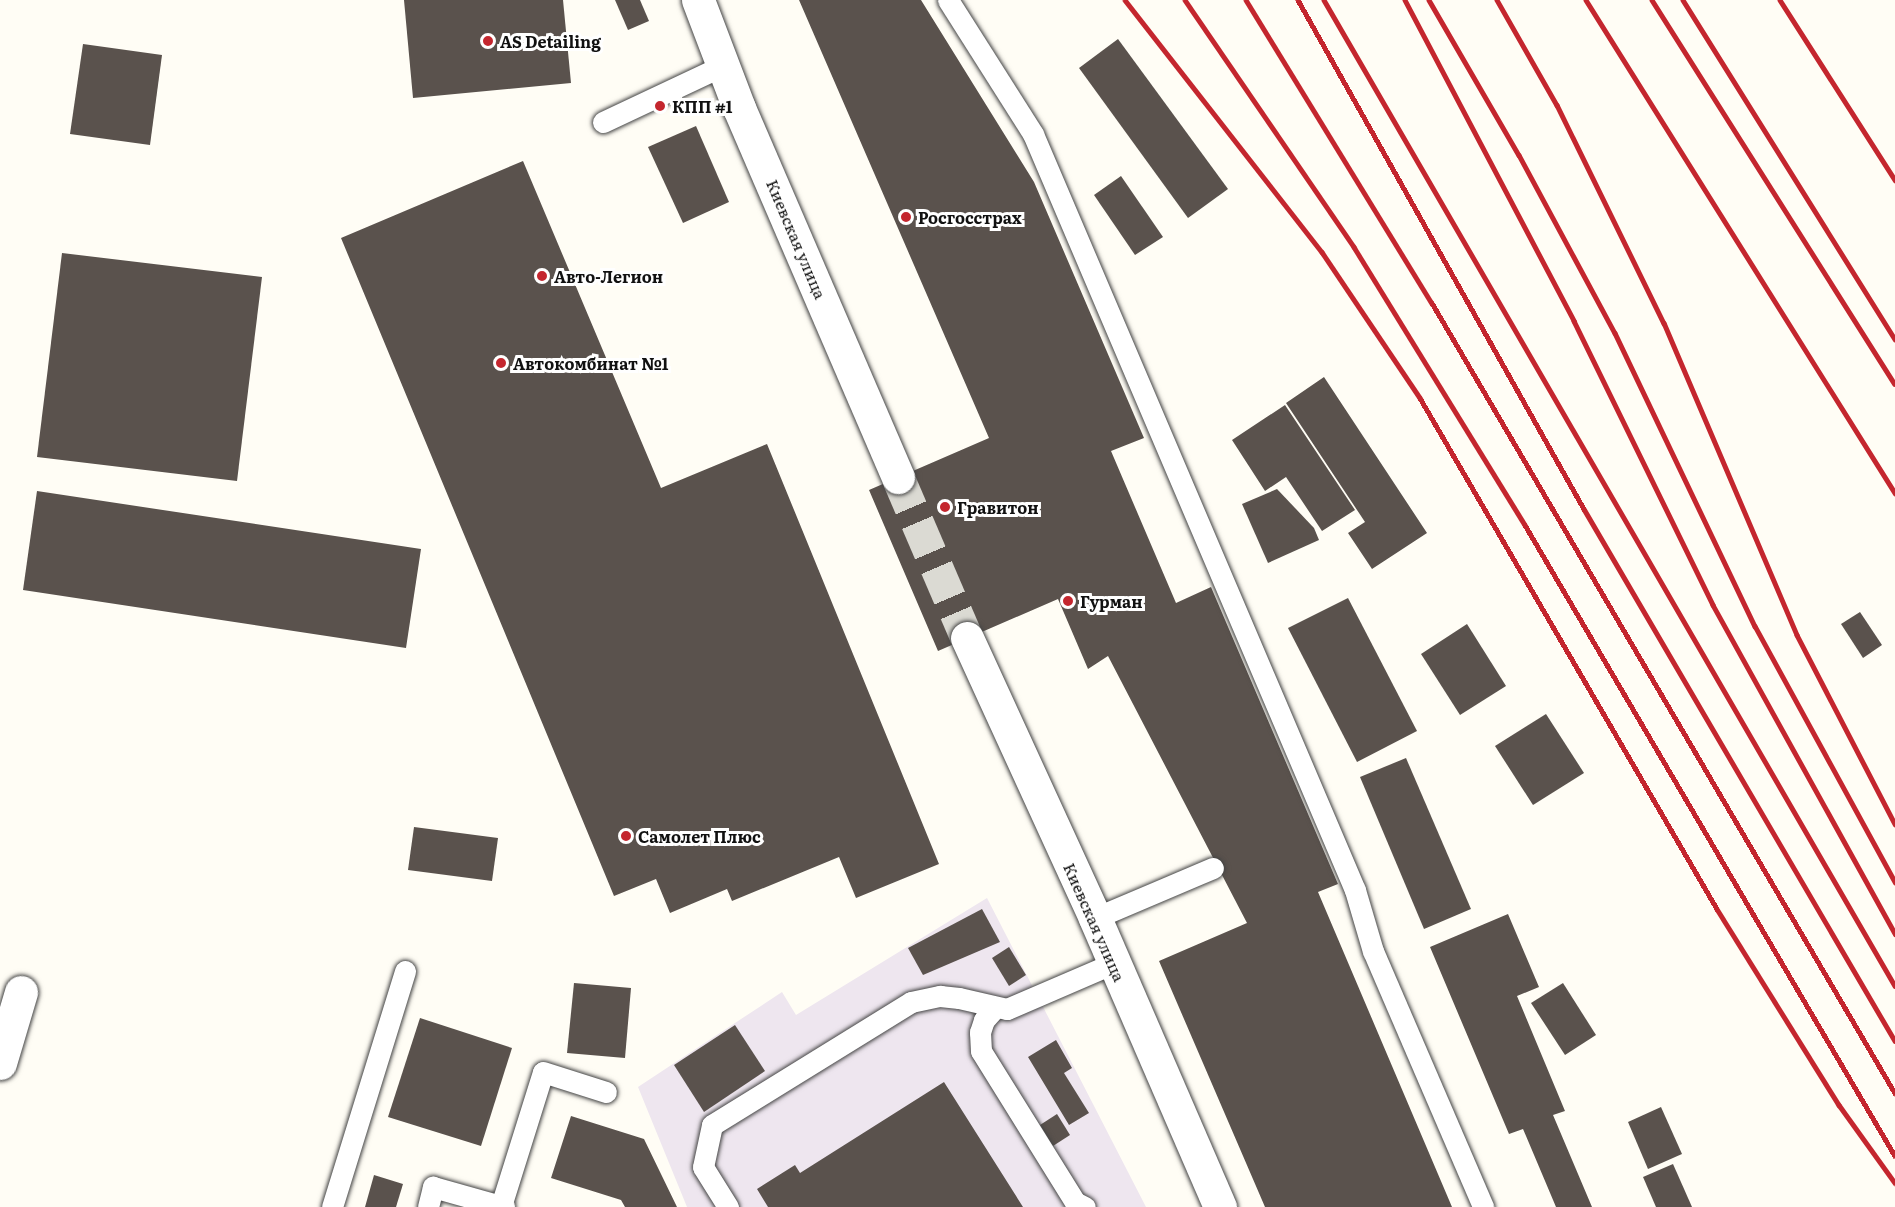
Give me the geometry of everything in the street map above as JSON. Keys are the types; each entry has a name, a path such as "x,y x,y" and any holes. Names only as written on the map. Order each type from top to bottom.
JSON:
{"street":[{"name":"Киевская улица","path":"698,0 722,66 898,477"},
{"name":"Киевская улица","path":"968,638 1095,918 1220,1207"},
{"path":"0,1063 21,992"}],"lane":[{"path":"948,0 1034,134 1355,890 1373,951 1483,1207"},
{"path":"603,122 722,66"},
{"path":"1095,918 1213,868"},
{"path":"728,1207 703,1167 712,1125 911,1002 940,996 959,998 994,1009 1007,1009 1114,963"},
{"path":"332,1207 405,971"},
{"path":"994,1009 984,1020 980,1032 981,1052 1075,1202 1085,1207"},
{"path":"428,1207 433,1187 502,1207 543,1072 606,1092"}],"shaded area":[{"path":"987,898 1146,1207 687,1207 638,1087 782,992 796,1015"}],"building":[{"name":"AS Detailing","path":"404,0 563,0 571,83 413,98"},
{"path":"615,0 640,0 649,21 628,30"},
{"path":"799,0 921,0 1034,182 1144,438 1111,451 1176,603 1211,587 1338,884 1318,892 1452,1207 1265,1207 1159,961 1247,923 1108,656 1088,669 1058,599 938,651 869,490 989,438"},
{"path":"1118,39 1228,189 1188,218 1079,68"},
{"path":"83,44 162,55 150,145 70,134"},
{"path":"696,126 729,202 683,223 648,147"},
{"path":"523,161 661,488 767,444 939,864 856,898 839,857 732,901 727,889 670,913 656,879 614,896 341,238"},
{"path":"1121,176 1163,237 1135,255 1094,195"},
{"path":"62,253 262,277 237,481 37,457"},
{"path":"1324,377 1427,533 1372,569 1348,533 1365,522 1286,403"},
{"path":"1285,405 1355,510 1322,531 1286,477 1265,491 1232,440"},
{"path":"1277,489 1314,528 1319,540 1268,563 1242,504"},
{"path":"37,491 421,549 406,648 23,590"},
{"path":"1348,598 1417,731 1357,762 1288,628"},
{"path":"1860,612 1882,645 1863,658 1841,624"},
{"path":"1467,624 1506,686 1460,715 1421,654"},
{"path":"1546,714 1584,773 1533,805 1495,746"},
{"path":"1406,758 1471,909 1424,929 1360,777"},
{"path":"414,827 498,838 492,881 408,870"},
{"path":"982,909 1000,942 923,975 908,948"},
{"path":"1508,914 1539,987 1517,996 1565,1111 1553,1115 1592,1207 1556,1207 1523,1129 1509,1134 1430,947"},
{"path":"1009,947 1026,975 1009,986 992,958"},
{"path":"574,983 631,988 625,1058 567,1053"},
{"path":"1563,983 1596,1035 1565,1055 1531,1003"},
{"path":"420,1018 512,1048 481,1146 388,1117"},
{"path":"735,1025 765,1071 704,1112 674,1065"},
{"path":"1056,1040 1072,1068 1064,1073 1089,1113 1069,1125 1028,1057"},
{"path":"944,1082 1023,1207 768,1207 757,1189 795,1165 800,1173"},
{"path":"1661,1107 1682,1154 1648,1169 1628,1122"},
{"path":"1057,1114 1070,1135 1053,1146 1040,1125"},
{"path":"571,1116 644,1139 677,1207 625,1207 621,1200 551,1178"},
{"path":"1673,1164 1692,1207 1656,1207 1643,1177"},
{"path":"374,1175 403,1184 396,1207 365,1207"}],"tunnel":[{"path":"898,477 967,638"}],"railway":[{"path":"1125,0 1322,252 1420,398 1717,909 1839,1105 1895,1183"},
{"path":"1185,0 1354,247 1525,525 1895,1156"},
{"path":"1246,0 1432,303 1895,1093"},
{"path":"1298,0 1584,509 1895,1041"},
{"path":"1324,0 1895,986"},
{"path":"1405,0 1574,321 1713,605 1895,934"},
{"path":"1429,0 1519,155 1615,333 1755,626 1895,882"},
{"path":"1497,0 1557,105 1664,323 1797,635 1895,824"},
{"path":"1586,0 1895,493"},
{"path":"1652,0 1895,384"},
{"path":"1683,0 1895,339"},
{"path":"1780,0 1895,180"}],"place":[{"name":"AS Detailing","path":"488,41"},
{"name":"КПП #1","path":"660,106"},
{"name":"Росгосстрах","path":"906,217"},
{"name":"Авто-Легион","path":"542,276"},
{"name":"Автокомбинат №1","path":"501,363"},
{"name":"Гравитон","path":"945,507"},
{"name":"Гурман","path":"1068,601"},
{"name":"Самолет Плюс","path":"626,836"}]}
